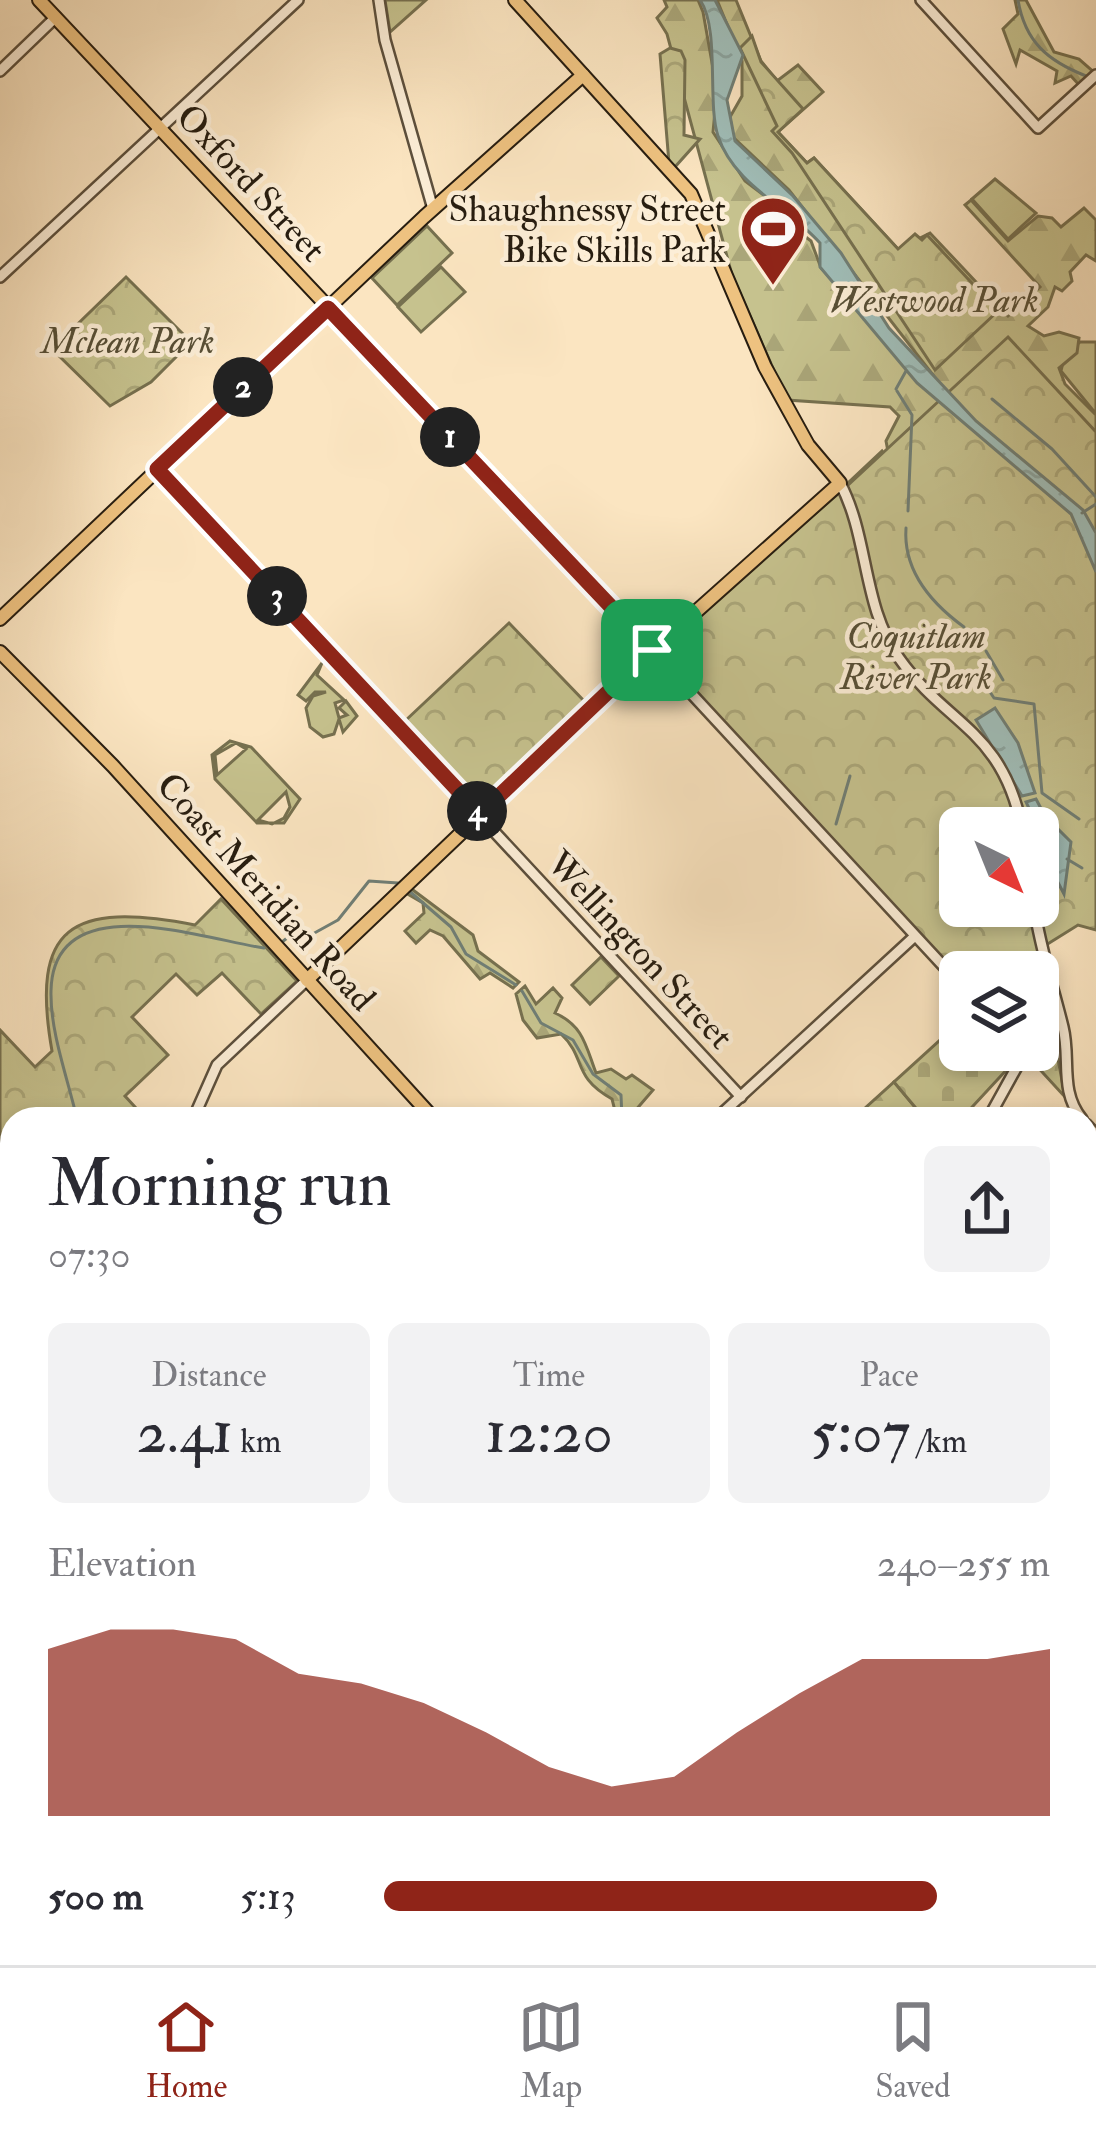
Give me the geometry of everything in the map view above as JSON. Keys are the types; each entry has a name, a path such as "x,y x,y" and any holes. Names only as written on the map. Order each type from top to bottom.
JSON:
{"main road":[{"name":"Oxford Street","path":"39,0 652,650"},
{"path":"307,980 652,650 840,482 808,445 764,367 691,194 515,0"},
{"path":"570,87 573,64"},
{"path":"3,613 433,209 584,75"},
{"name":"Coast Meridian Road","path":"0,643 423,1107"},
{"name":"Coast Meridian Road","path":"0,652 54,706"}],"street":[{"path":"0,277 298,0"},
{"path":"379,0 385,40 433,209"},
{"path":"921,0 1038,128 1096,75"},
{"path":"0,70 56,17"},
{"name":"Wellington Street","path":"157,469 741,1097"},
{"path":"840,482 892,646 988,748 1015,807"},
{"name":"Oxford Street","path":"652,650 939,961"},
{"path":"1037,927 1064,1032 1066,1088 1076,1107"},
{"path":"730,1107 915,935"},
{"path":"199,1107 217,1065 307,980"},
{"path":"994,1107 1014,1071"}],"green space":[{"path":"385,0 426,0 390,32"},
{"path":"664,0 698,0 717,91 713,132 745,181 781,208 782,219 811,241 821,268 1096,563 1096,836 859,518 848,483 882,451 890,462 886,441 899,416 890,407 787,400 732,275 667,34 657,18 667,7"},
{"path":"717,0 736,0 761,61 777,81 798,65 823,92 778,132 807,163 814,158 898,249 930,233 1008,316 1040,287 965,205 971,200 1008,241 1038,216 1052,218 1061,227 1084,208 1096,220 1096,261 1086,255 1070,272 1072,281 1062,291 1055,287 1048,307 1028,326 1044,336 1059,332 1079,338 1077,353 1059,368 1065,384 1096,415 1096,537 947,393 789,190 733,137 730,117 742,96 742,61"},
{"path":"1015,0 1026,0 1054,52 1079,59 1095,73 1080,86 1071,76 1055,83 1057,71 1020,50 1016,64 1003,29 1018,14"},
{"name":"Westwood Park","path":"752,36 761,62 803,109 778,132 807,163 814,158 898,249 915,234 922,240 927,235 998,311 935,370 792,153 772,131 777,126 740,48"},
{"path":"670,48 681,51 685,60 684,135 700,139 674,168 669,163 660,54"},
{"path":"995,179 1036,213 1008,239 972,199"},
{"path":"427,226 452,253 397,305 372,278"},
{"path":"441,267 465,292 421,332 398,307"},
{"name":"Mclean Park","path":"126,277 191,342 151,382 110,406 52,349"},
{"name":"Coquitlam River Park","path":"1008,337 1096,432 1096,930 1078,925 1038,951 939,951 939,960 656,650 845,488"},
{"path":"1080,342 1096,342 1096,414 1061,371 1065,354"},
{"path":"509,623 586,703 478,804 405,721"},
{"path":"322,663 317,675 344,700 335,703 339,718 347,715 339,708 346,701 357,716 343,732 339,719 334,734 323,737 310,727 306,708 313,696 326,692 315,692 306,701 298,695"},
{"path":"230,741 251,747 300,799 284,823 274,823 290,807 286,792 258,820 268,823 257,823 215,779 212,755","holes":["236,743 246,749 217,775 215,755"]},
{"path":"409,887 473,935 478,951 519,982 513,988 490,973 480,979 443,936 430,930 416,943 405,931 424,913 423,903 404,892"},
{"path":"221,899 297,981 261,1014 222,973 197,995 176,974 132,1017 168,1055 125,1096 135,1107 0,1107 0,1030 35,1067 52,1051 48,975 55,950 69,932 89,921 117,917 195,925"},
{"path":"601,957 619,976 590,1004 572,985"},
{"path":"525,986 536,1004 553,988 562,998 555,1013 578,1031 596,1073 611,1069 626,1079 632,1075 653,1090 638,1107 614,1107 612,1099 590,1083 561,1034 537,1038 523,1020 516,994"},
{"path":"939,1041 939,1071 1005,1071 972,1107 915,1107 894,1082"},
{"name":"Coquitlam River Park","path":"1059,1064 1065,1097 1041,1071 1059,1071"},
{"path":"894,1082 915,1107 866,1107"}],"water":[{"path":"700,0 715,0 743,55 727,100 735,141 793,196 841,253 889,328 976,421 1083,510 1096,533 1096,572 1071,514 917,383 820,267 820,243 736,168 715,122 710,29"},
{"path":"995,708 1018,743 1035,793 1022,796 976,720"},
{"path":"1059,830 1071,842 1064,894 1059,884"}],"waterway":[{"path":"1018,0 1026,27 1040,48 1086,76"},
{"path":"896,389 906,371"},
{"path":"897,391 912,415 908,511"},
{"path":"992,399 1052,449 1096,497"},
{"path":"1082,513 1096,504"},
{"path":"906,528 914,572 964,627"},
{"path":"986,651 1003,680"},
{"path":"990,692 994,698 1034,704 1042,793 1079,819"},
{"path":"836,824 850,776"},
{"path":"1067,859 1082,868"},
{"path":"282,942 296,931 309,936 338,920 369,881 398,883"},
{"path":"408,890 451,927 466,954 516,985"},
{"path":"74,1107 56,1039 51,991 58,958 77,938 104,928 136,926 264,948"},
{"path":"522,991 541,1023 573,1040 593,1074 621,1095 622,1107"}],"place":[{"name":"Shaughnessy Street Bike Skills Park","path":"773,288"}],"route":[{"path":"328,308 652,650 480,814 157,469 328,308"}]}
